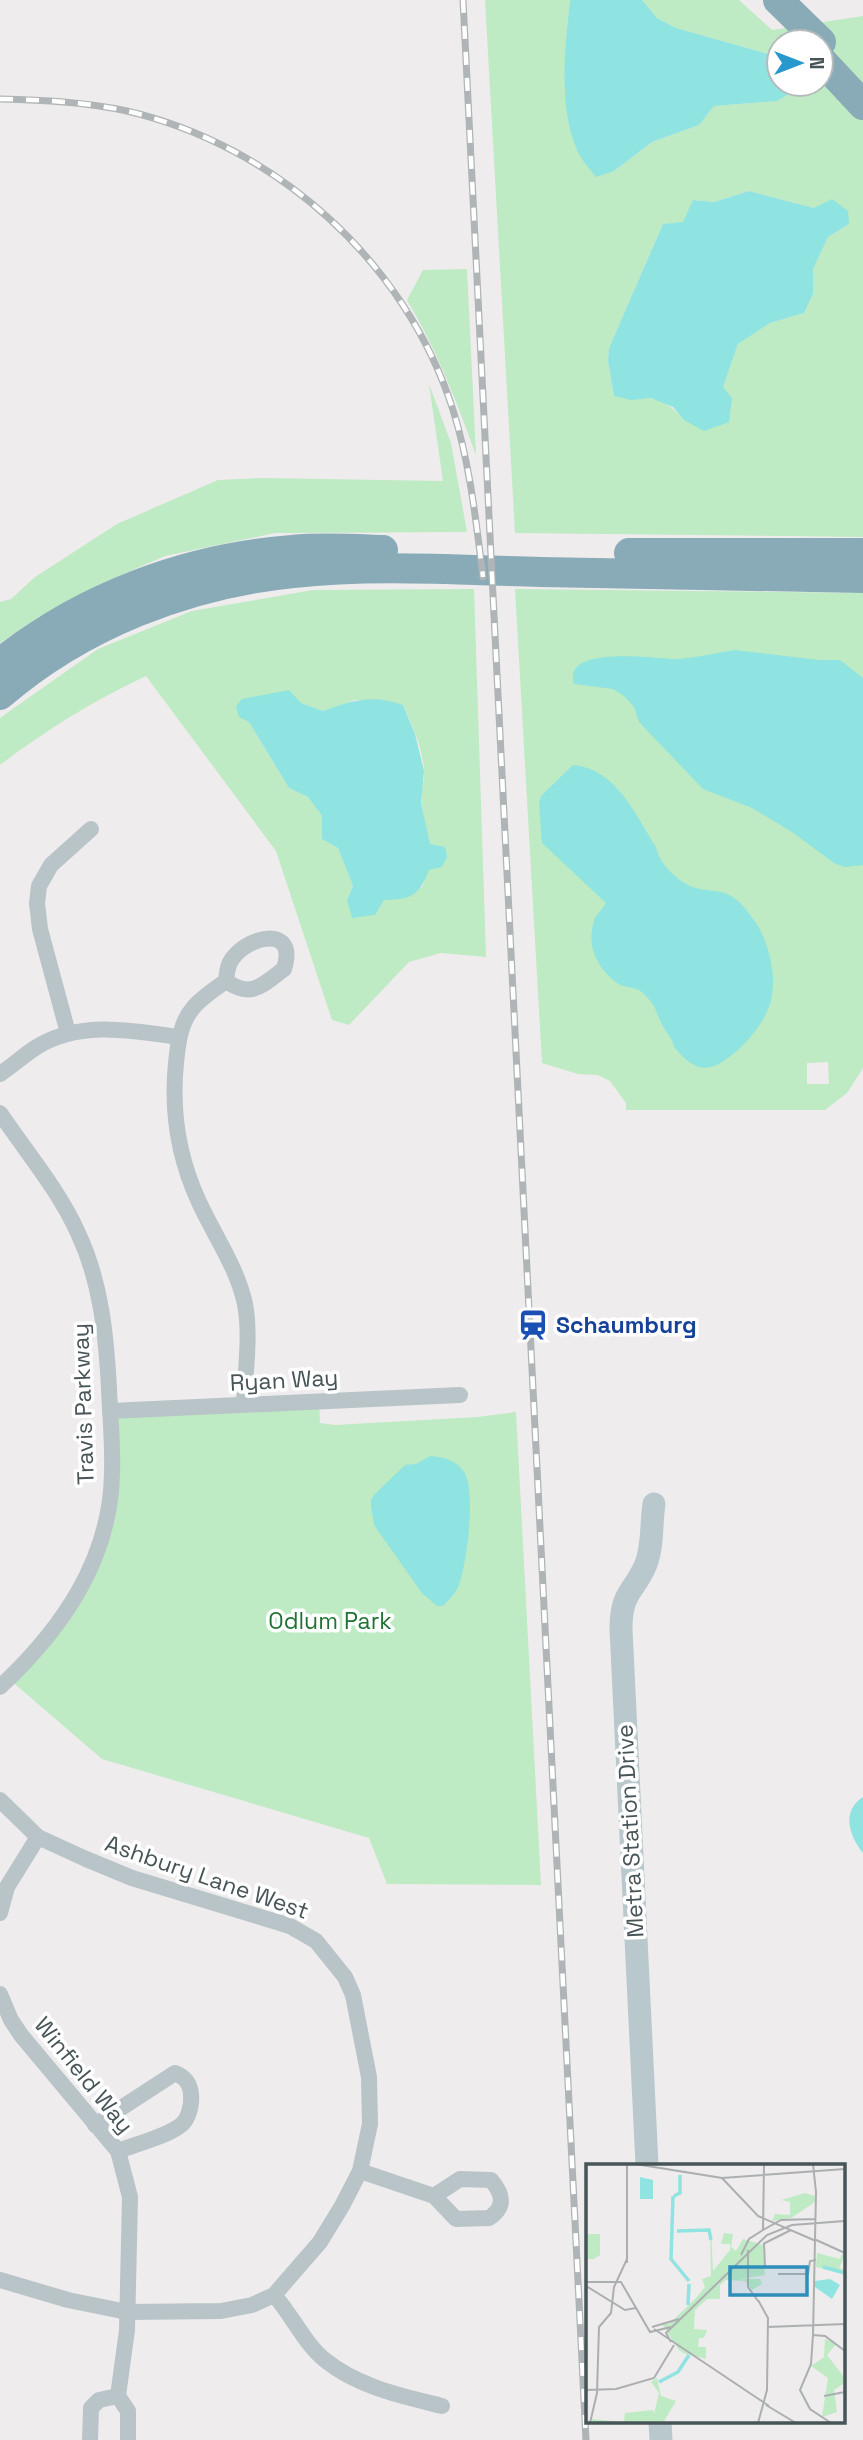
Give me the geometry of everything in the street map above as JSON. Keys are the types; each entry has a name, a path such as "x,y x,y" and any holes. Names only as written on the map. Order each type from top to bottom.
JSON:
{"highway":[{"path":"761,0 789,28"},
{"path":"778,0 807,28"},
{"path":"835,56 863,84"},
{"path":"835,75 863,104"},
{"path":"0,663 58,623 89,606 159,577 240,555 295,549 438,561 544,563 863,578"},
{"path":"544,563 863,554"},
{"path":"0,695 63,649 101,628 177,597 294,572 438,561"}],"street":[{"path":"68,1033 40,929 37,903 39,886 51,865 91,829"},
{"path":"226,981 192,1008 178,1037 174,1111 180,1152 199,1203 240,1285 245,1303 247,1322 244,1404"},
{"path":"0,1074 36,1047 68,1033 119,1028 178,1037"},
{"name":"Travis Parkway","path":"0,1113 56,1191 79,1234 92,1270 107,1338 112,1474 106,1517 92,1565 78,1594 54,1631 0,1687"},
{"name":"Ryan Way","path":"110,1411 460,1395"},
{"name":"Metra Station Drive","path":"647,2164 621,1610 650,1552 654,1504"},
{"name":"Ashbury Lane West","path":"0,1800 38,1837 132,1878 290,1926 316,1941 345,1977 353,1995 369,2077 370,2124 360,2171 320,2242 274,2295"},
{"path":"0,1913 7,1887 38,1837"},
{"name":"Winfield Way","path":"0,1994 21,2035 118,2151 130,2197 127,2330 118,2396"},
{"path":"95,2125 175,2073 183,2076 189,2084 191,2096 189,2113 183,2124 118,2151"},
{"path":"360,2171 434,2196"},
{"path":"0,2280 68,2300 127,2312 237,2309 274,2295 325,2361 377,2389 442,2406"},
{"path":"90,2440 90,2408 99,2400 118,2396 128,2411 128,2440"},
{"path":"660,2422 661,2440"}],"green space":[{"path":"485,0 570,0 566,40 614,171 652,142 699,125 714,106 776,101 781,98 835,98 835,28 785,28 863,16 863,537 515,533","holes":["749,191 814,208 849,224 828,237 813,269 813,294 804,313 770,323 738,344 723,387 684,420 661,401 644,397 614,396 608,361 609,348 663,224 684,223 693,200 714,202"]},
{"path":"642,0 739,0 770,28 765,28 765,53 676,28 657,18"},
{"path":"467,269 476,455 445,376 407,300 423,270"},
{"path":"429,384 451,443 467,532 275,533 165,556 98,585 37,618 0,643 0,602 11,599 35,577 117,524 218,480 262,478 443,481"},
{"path":"474,589 486,957 441,953 409,962 349,1025 332,1020 276,851 146,676 70,717 0,765 0,718 98,649 192,611 313,590","holes":["355,700 403,705 422,756 422,802 429,855 426,875 422,887 384,900 347,900 353,886 338,848 322,839 322,816 308,797 289,788 249,722 301,703 323,711"]},
{"path":"515,589 863,593 863,1068 847,1093 825,1110 626,1110 626,1103 610,1081 598,1075 578,1074 542,1063","holes":["828,1062 829,1084 807,1084 807,1063"]},
{"name":"Odlum Park","path":"319,1401 320,1423 335,1425 478,1417 516,1412 541,1885 387,1884 369,1838 102,1759 9,1679 54,1631 103,1530 110,1411"}],"water":[{"path":"570,0 642,0 657,18 676,28 765,53 765,98 782,98 777,101 714,106 699,125 652,142 614,171 596,177 583,161 571,133 564,76"},
{"path":"749,191 814,208 832,199 848,211 849,224 828,237 813,269 813,294 804,313 770,323 738,344 723,387 732,398 729,422 704,431 684,420 673,407 651,398 631,400 614,396 608,361 609,348 663,224 683,222 693,200 714,202"},
{"path":"735,650 840,660 863,678 863,865 845,867 834,863 792,832 752,808 703,789 639,722 634,707 624,696 613,689 574,684 574,671 582,663 596,659 632,656 676,659"},
{"path":"289,690 301,703 323,711 372,699 403,705 415,734 424,771 421,803 430,844 445,847 447,857 442,867 429,870 413,895 384,900 375,915 352,918 347,900 353,886 338,848 322,839 322,816 308,797 289,788 249,722 239,717 236,706 242,699"},
{"path":"573,765 588,768 613,784 632,808 661,860 677,878 690,886 734,898 749,913 763,936 771,960 773,984 769,1007 749,1039 717,1065 699,1067 685,1059 674,1047 647,997 639,990 617,983 595,956 592,930 595,919 606,903 542,843 539,804 541,796"},
{"path":"430,1456 456,1463 466,1476 469,1486 469,1530 462,1575 456,1591 443,1606 437,1606 422,1593 374,1525 371,1506 374,1495 405,1465 416,1464"},
{"path":"863,1797 863,1853 851,1832 850,1816 856,1803"}],"railway":[{"path":"463,0 586,2440"},
{"path":"0,99 64,102 111,108 182,128 235,152 284,182 329,218 369,260 403,306 432,356 453,410 464,451 483,577"}],"place":[{"name":"Schaumburg","path":"533,1325"}]}
